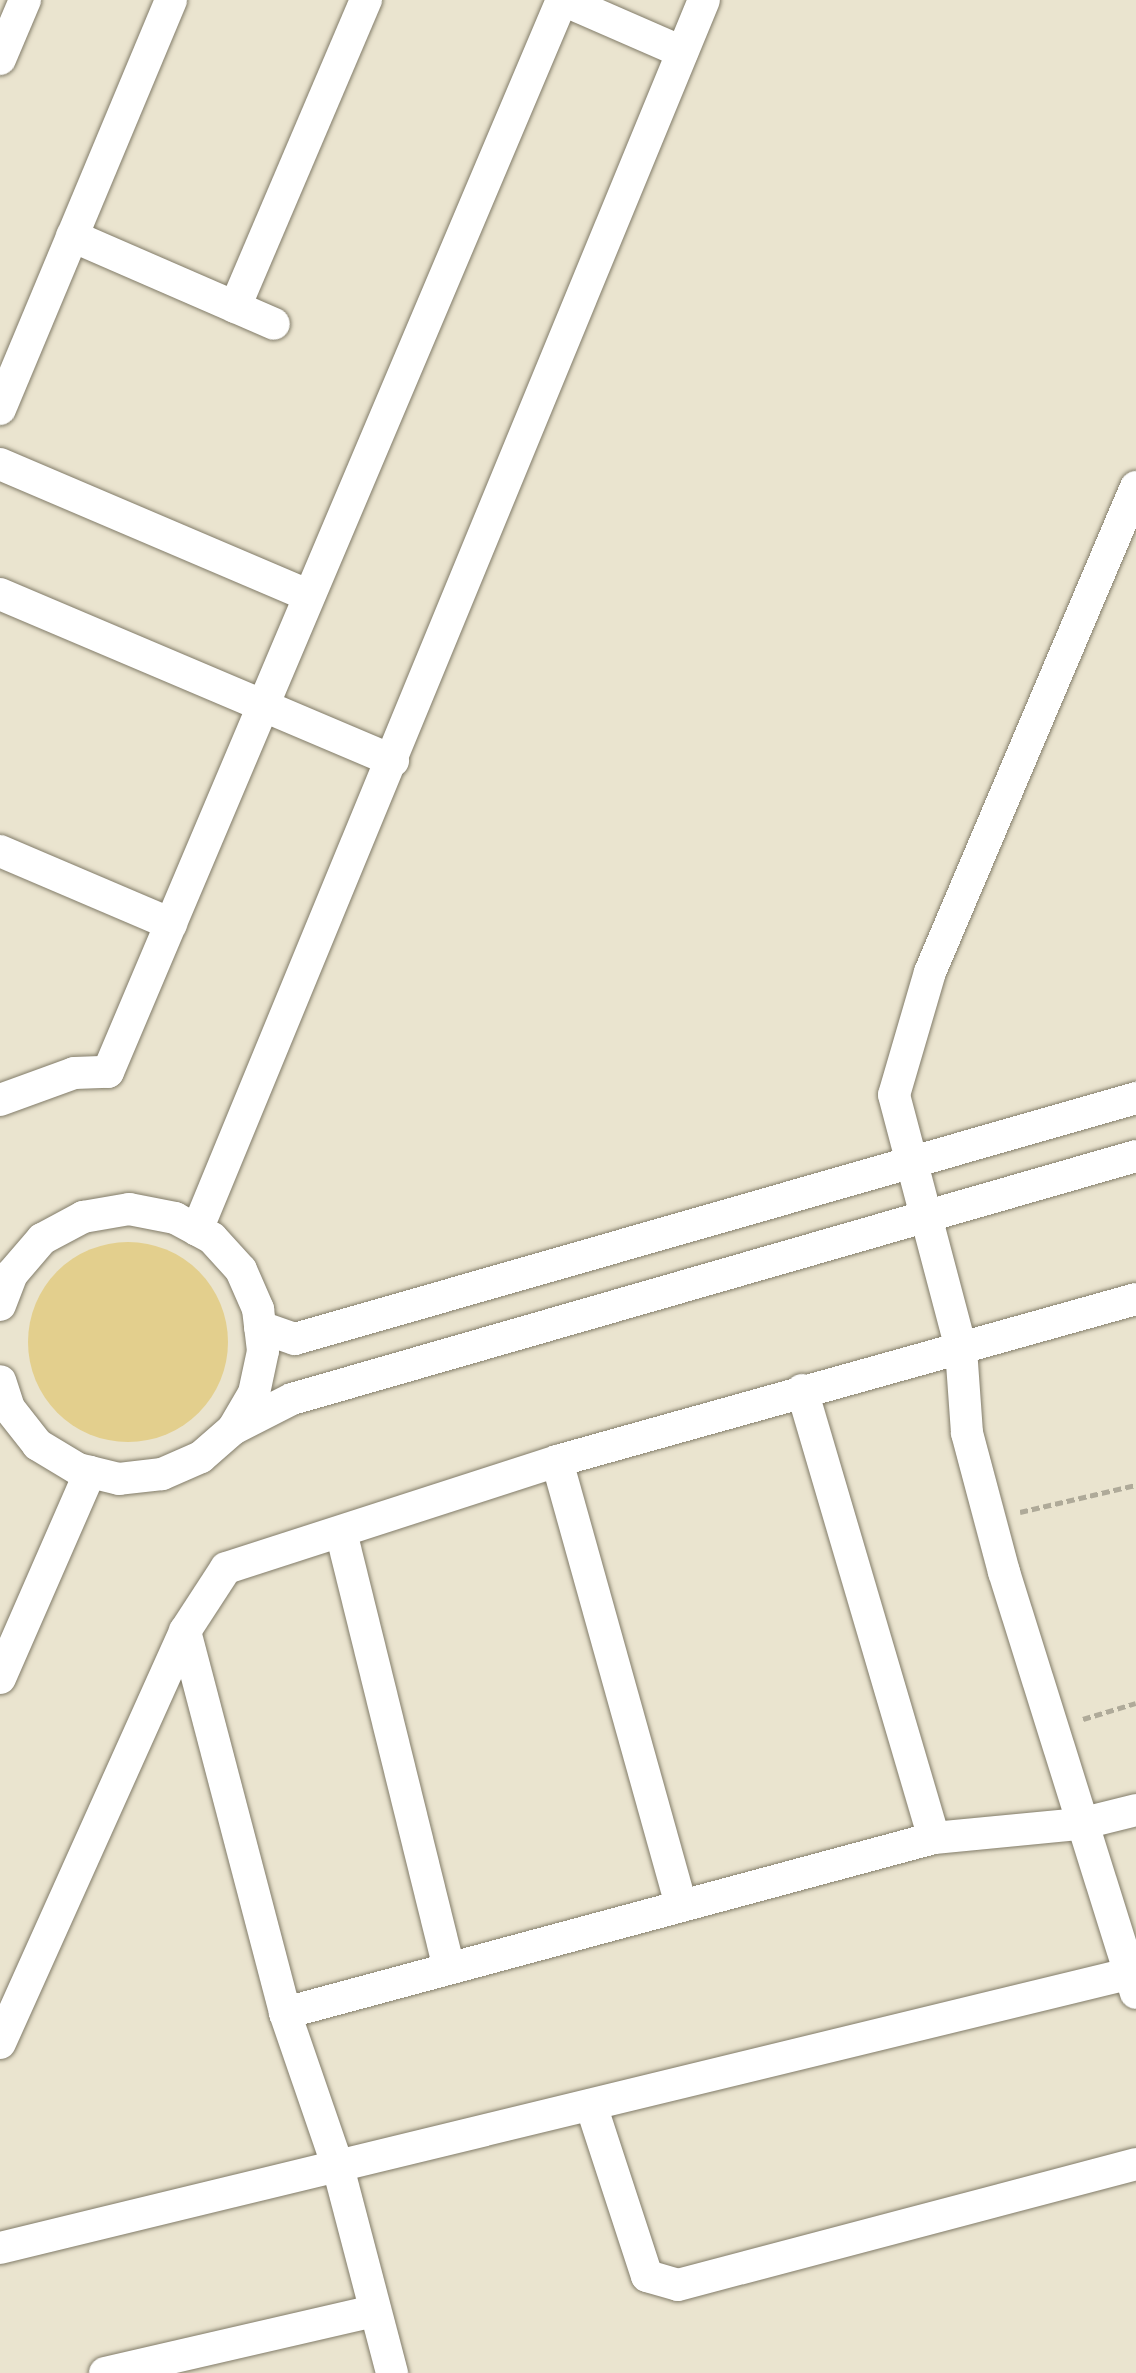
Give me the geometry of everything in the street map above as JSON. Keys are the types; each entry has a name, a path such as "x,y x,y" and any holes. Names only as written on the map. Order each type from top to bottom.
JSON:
{"street":[{"path":"0,59 25,0"},
{"path":"0,409 171,0"},
{"path":"235,307 366,0"},
{"path":"0,1100 74,1073 108,1072 562,0 682,52"},
{"path":"197,1230 393,761 704,0"},
{"path":"72,236 274,324"},
{"path":"0,464 309,596"},
{"path":"0,2248 591,2105 1134,1979 1080,1824 990,1520 967,1433 961,1349 908,1163 894,1095 930,972 1136,487"},
{"path":"0,594 393,761"},
{"path":"0,851 171,924"},
{"path":"260,1327 295,1339 1136,1098"},
{"path":"0,1381 9,1408 38,1445 90,1472 119,1479 162,1474 201,1457 233,1429 292,1399 1136,1156"},
{"path":"0,1246 42,1239 83,1217 129,1209 197,1230 241,1270 260,1327 254,1393 233,1429"},
{"path":"0,1305 12,1274 42,1239"},
{"path":"0,2043 185,1631 226,1568 557,1461 1136,1299"},
{"path":"802,1390 934,1838"},
{"path":"557,1461 680,1902"},
{"path":"0,1678 90,1472"},
{"path":"341,1532 449,1967"},
{"path":"185,1631 285,2013 338,2167 373,2311 392,2373"},
{"path":"285,2013 680,1902 934,1838 1080,1824 1136,1810"},
{"path":"591,2105 647,2276 678,2285 1136,2164"},
{"path":"105,2373 373,2311"}],"path":[{"path":"990,1520 1136,1485"},
{"path":"1051,1729 1136,1703"}],"shaded area":[{"path":"128,1242 166,1249 199,1271 221,1304 228,1342 221,1380 199,1413 166,1435 128,1442 90,1435 57,1413 35,1380 28,1342 35,1304 57,1271 90,1249"}]}
